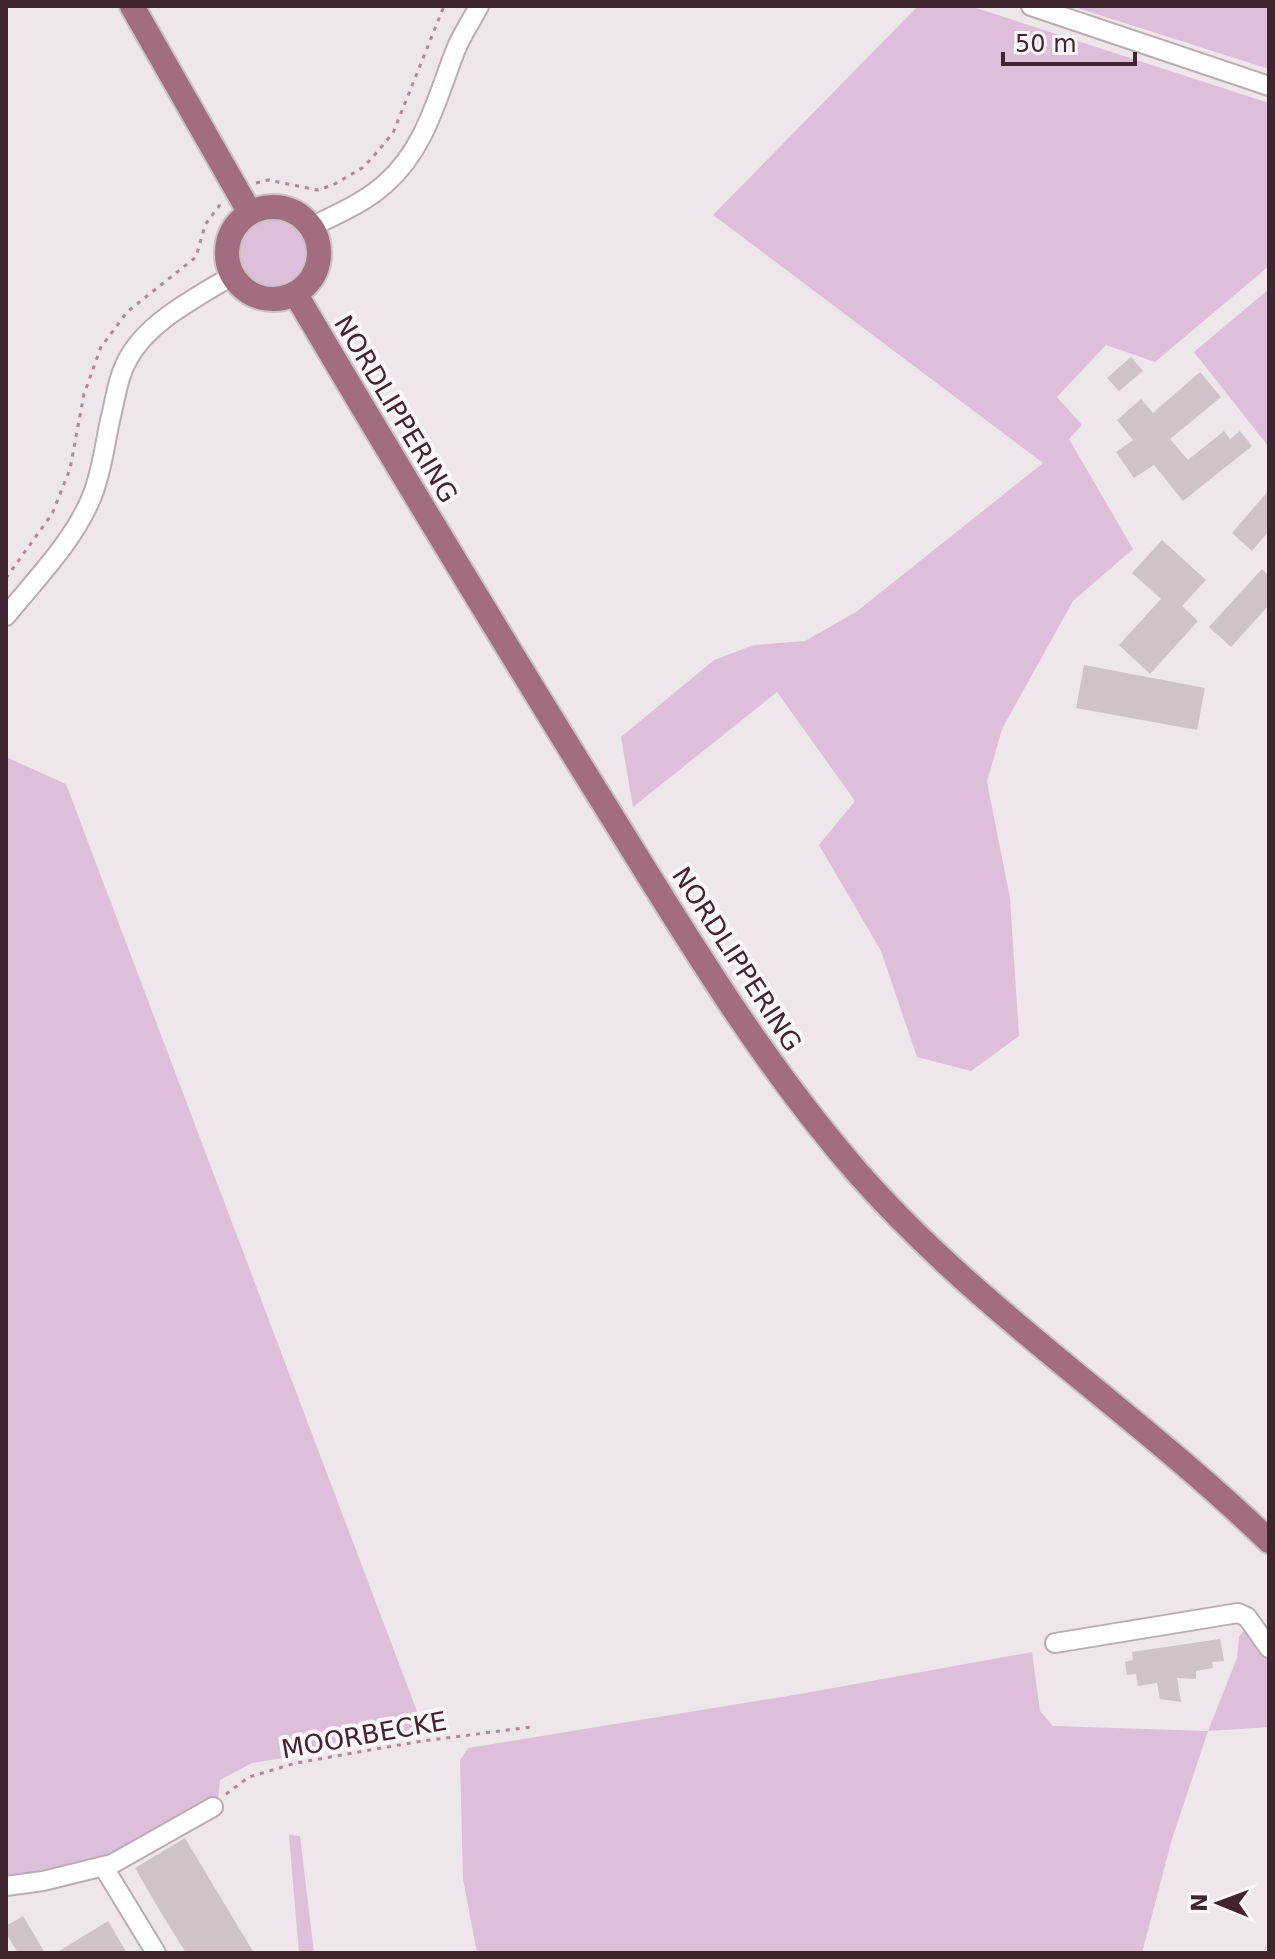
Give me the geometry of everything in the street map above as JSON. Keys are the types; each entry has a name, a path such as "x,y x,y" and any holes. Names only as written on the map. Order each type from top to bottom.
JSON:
{"main road":[{"path":"132,6 250,213"},
{"path":"271,207 286,209 301,216 311,227 319,256 307,284 295,293 267,299 254,295 233,275 228,261 228,245 233,231 250,213 271,207"},
{"name":"NORDLIPPERING","path":"295,293 445,548 670,911 752,1039 805,1110 858,1173 938,1259 1213,1487 1269,1541"}],"street":[{"path":"311,227 359,203 385,184 408,160 426,130 458,46 479,6"},
{"path":"1031,6 1269,86"},
{"path":"6,616 69,538 92,497 104,457 120,377 129,357 164,321 233,275"},
{"path":"1055,1643 1238,1613 1247,1617 1269,1648"},
{"path":"6,1886 43,1881 112,1864 213,1807"},
{"path":"103,1866 156,1953"}],"path":[{"name":"MOORBECKE","path":"213,1807 249,1777 272,1768 422,1741 532,1727"}],"shaded area":[{"path":"918,6 970,6 1269,103 1269,266 1155,362 1106,345 1057,397 1082,425 1069,439 1133,549 1073,601 1002,729 987,782 1010,898 1019,1036 971,1071 917,1057 881,951 819,845 855,801 777,692 633,807 621,737 714,660 754,645 805,641 856,612 1043,463 713,215"},
{"path":"1071,6 1269,6 1269,69"},
{"path":"267,219 281,219 293,224 303,234 308,253 303,272 293,282 281,287 267,287 255,282 245,272 240,260 240,246 245,234 255,224"},
{"path":"1269,289 1269,445 1268,446 1194,352"},
{"path":"6,757 66,784 426,1735 252,1763 220,1780 218,1798 108,1856 36,1875 6,1877"},
{"path":"1246,1627 1269,1662 1269,1727 1208,1731 1237,1658 1239,1637"},
{"path":"1032,1652 1040,1711 1053,1726 1208,1731 1172,1839 1142,1953 477,1953 463,1879 460,1760 468,1748 800,1694"},
{"path":"289,1835 300,1836 314,1953 299,1953"}],"building":[{"path":"1131,357 1143,371 1119,391 1107,378"},
{"path":"1200,372 1221,397 1170,439 1188,460 1224,431 1230,439 1240,431 1252,446 1183,501 1154,465 1134,478 1116,452 1133,440 1117,420 1141,399 1153,413"},
{"path":"1269,490 1269,531 1252,551 1232,533"},
{"path":"1162,540 1206,580 1182,606 1198,621 1150,674 1119,645 1161,599 1132,573"},
{"path":"1262,569 1269,576 1269,605 1231,647 1209,627"},
{"path":"1084,665 1205,688 1197,730 1076,708"},
{"path":"1220,1639 1224,1661 1212,1662 1213,1668 1196,1671 1196,1679 1177,1678 1181,1702 1160,1699 1157,1683 1138,1686 1136,1674 1127,1675 1125,1662 1133,1660 1132,1652"},
{"path":"185,1838 254,1953 186,1953 160,1911 135,1868"},
{"path":"23,1916 45,1953 18,1953 6,1933 6,1926"},
{"path":"108,1921 127,1953 56,1953"}]}
